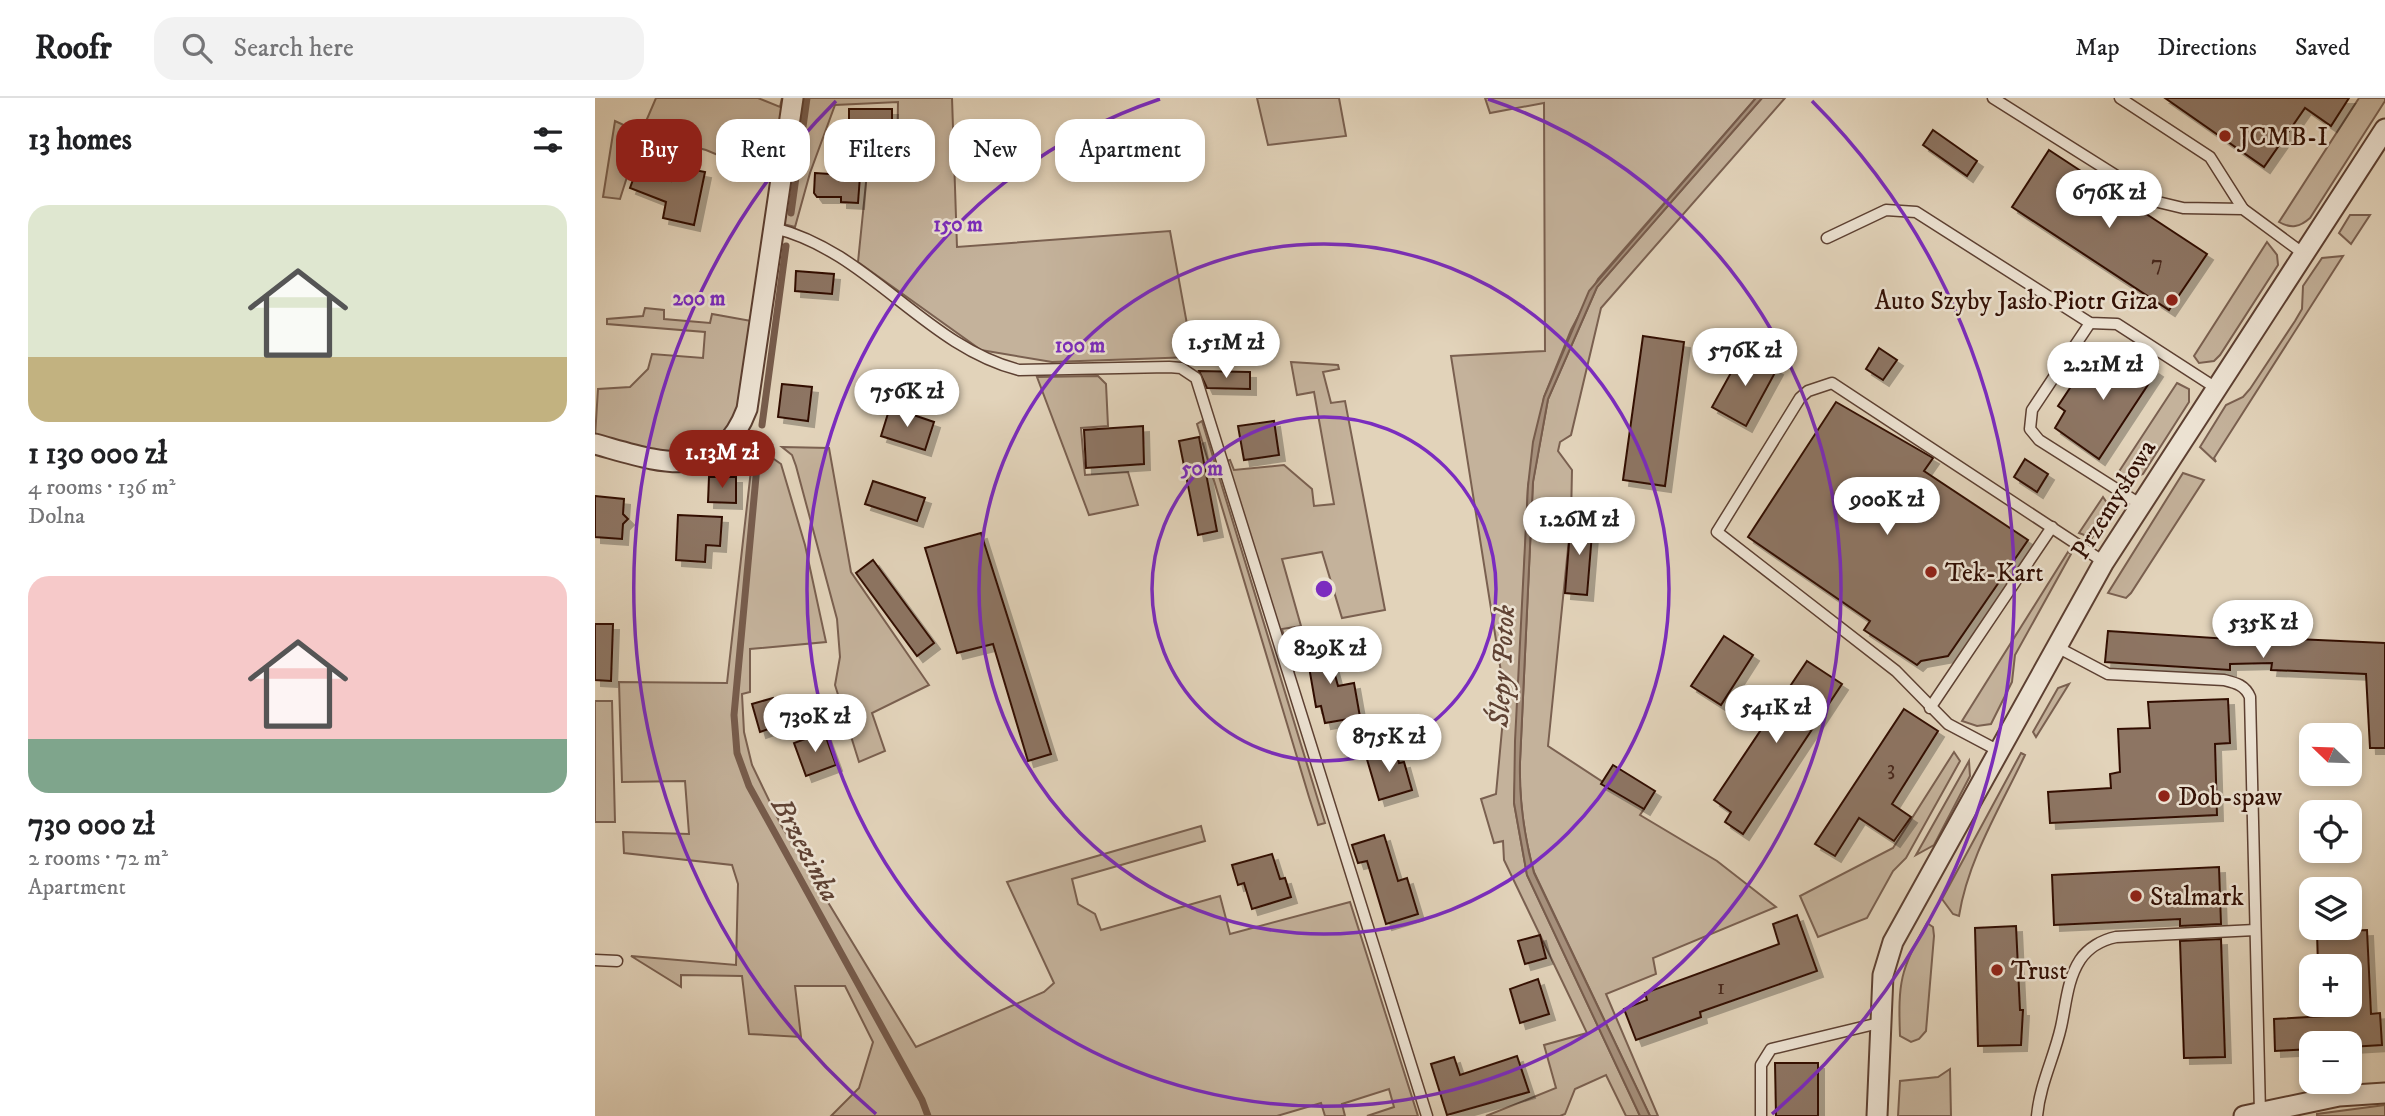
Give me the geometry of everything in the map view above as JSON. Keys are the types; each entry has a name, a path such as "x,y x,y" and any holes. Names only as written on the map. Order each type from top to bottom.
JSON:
{"street":[{"path":"595,444 657,461 685,463 708,457 737,434 747,409 793,98"},
{"name":"Przemysłowa","path":"1877,1116 1883,975 1893,942 2104,562 2385,129"},
{"path":"2252,1114 2339,1096 2385,1093"}],"lane":[{"path":"1993,98 2158,202 2183,208 2243,209"},
{"path":"2120,98 2210,158 2243,209 2304,254"},
{"path":"1827,238 1886,210 1916,212 2090,323 2117,324 2216,388"},
{"path":"774,228 811,239 865,273 951,339 997,364 1019,370 1169,367 1181,368 1196,378 1334,827 1427,1116"},
{"path":"2090,323 2032,410 2030,429 2039,440 2140,504"},
{"path":"1999,751 1948,724 1896,671 1717,532 1800,398 1808,391 1828,384 1839,385 2104,562"},
{"path":"1930,708 2052,527"},
{"path":"2055,646 2104,674 2224,680 2241,685 2250,697 2255,930 2252,1114"},
{"path":"2037,1116 2042,1083 2061,1028 2069,986 2086,953 2101,942 2116,937 2255,930"},
{"path":"595,960 617,961"},
{"path":"1761,1116 1761,1065 1771,1049 1797,1040 1879,1023"}],"shaded area":[{"path":"656,98 758,98 780,107 782,98 788,98 784,119 716,119 716,154 702,149 702,119 647,119"},
{"path":"799,98 952,98 953,119 949,119 949,182 955,182 957,247 1170,231 1193,357 1052,362 981,350 858,262 866,182 935,182 935,119 898,119 898,102 835,105 830,119 824,119 824,135 810,173 810,119 796,119"},
{"path":"1257,98 1339,98 1346,136 1268,145"},
{"path":"1485,98 1756,98 1598,279 1571,330 1544,397 1528,486 1514,803 1527,875 1640,1116 1626,1116 1606,1075 1575,1089 1565,1114 1560,1116 1486,1116 1556,1088 1544,1045 1587,1033 1504,860 1503,841 1494,843 1481,799 1496,794 1505,697 1451,356 1545,351 1544,103 1490,113"},
{"path":"1756,98 1762,98 1597,287 1548,399 1533,482 1520,762 1525,832 1534,873 1650,1116 1640,1116 1527,875 1514,803 1528,486 1533,442 1544,397 1589,291"},
{"path":"1762,98 1785,98 1601,308 1571,435 1560,442 1558,451 1572,470 1571,519 1548,746 1644,809 1640,815 1717,861 1776,907 1653,958 1656,974 1606,994 1658,1116 1650,1116 1534,872 1525,831 1520,762 1533,481 1548,399 1597,287"},
{"path":"2359,98 2385,98 2385,101 2310,218 2295,226 2279,222"},
{"path":"615,121 616,182 625,182 620,199 603,197"},
{"path":"788,182 808,182 795,227 783,224"},
{"path":"2350,215 2370,215 2351,244 2339,233"},
{"path":"2267,242 2277,255 2278,265 2220,355 2214,361 2199,363 2194,356"},
{"path":"2343,256 2214,458 2216,462 2200,447 2226,405 2243,397 2250,389 2295,321 2302,309 2303,286 2322,258"},
{"path":"645,308 664,310 664,319 710,323 712,314 757,322 743,408 714,448 673,456 595,437 598,389 630,387 648,369 652,354 703,358 705,332 607,324 607,319 643,316"},
{"path":"1291,362 1338,365 1339,369 1323,372 1331,403 1345,401 1385,610 1342,618 1322,552 1282,559 1301,626 1282,629 1294,673 1292,675 1226,461 1230,460 1234,470 1284,465 1312,489 1314,506 1334,504 1314,392 1297,395"},
{"path":"1098,376 1106,384 1108,426 1081,428 1085,475 1128,472 1138,505 1089,515 1037,377"},
{"path":"2177,383 2189,389 2189,402 2143,474 2130,479 2116,476"},
{"path":"1202,421 1325,823 1318,825 1309,797 1197,424"},
{"path":"782,447 829,448 851,572 929,685 872,713 885,751 859,762 835,685 840,657 837,619 796,466 792,455"},
{"path":"744,454 771,457 781,464 805,545 826,642 750,649 750,692 742,694 744,732 752,765 781,825 916,1047 1044,992 1054,983 1007,882 1201,826 1205,841 1072,879 1078,904 1095,914 1101,930 1220,896 1230,934 1350,902 1418,1116 1367,1116 1394,1107 1389,1089 1342,1104 1345,1116 1325,1116 1321,1103 1277,1116 831,1116 859,1088 873,1042 845,986 795,986 801,1037 749,1034 742,976 681,975 681,987 631,956 736,965 738,884 732,865 624,853 623,832 689,834 685,781 622,782 619,682 727,683 751,470 694,470 695,467 739,461"},
{"path":"2183,473 2204,480 2131,593 2126,598 2108,593"},
{"path":"2103,497 2111,509 2092,538 2079,533"},
{"path":"2068,552 2071,554 2015,655 2012,682 1991,724 1977,726 1962,721"},
{"path":"2069,684 2036,737 2033,732 2058,688"},
{"path":"595,701 612,701 615,822 595,822"},
{"path":"1954,752 1960,761 1906,858 1893,871 1867,918 1818,937 1800,896 1893,848"},
{"path":"2021,753 2025,755 1970,874 1959,916 1953,914 1942,899"},
{"path":"1969,761 1970,776 1934,845 1916,855"},
{"path":"1927,923 1933,927 1934,936 1926,1031 1919,1039 1911,1042 1900,1036 1901,989 1906,965"},
{"path":"1950,1069 1951,1116 1898,1116 1900,1081 1938,1077"},
{"path":"2385,1105 2385,1116 2317,1116 2317,1114"}],"building":[{"path":"2165,98 2349,98 2331,126 2305,108 2264,167"},
{"path":"849,109 892,109 892,119 849,119"},
{"path":"1933,130 1977,161 1967,176 1923,145"},
{"path":"2049,150 2207,254 2169,310 2012,207"},
{"path":"702,171 705,172 694,225 663,218 666,202 630,188 632,182 702,182"},
{"path":"815,173 824,174 824,182 860,182 858,203 841,202 841,197 817,197 814,193"},
{"path":"796,271 834,274 832,294 795,291"},
{"path":"1643,336 1684,342 1665,486 1623,480"},
{"path":"2121,347 2157,371 2099,459 2055,428 2065,411 2058,406 2082,370 2098,381"},
{"path":"1879,348 1897,360 1883,380 1866,369"},
{"path":"1743,351 1777,369 1746,426 1712,407"},
{"path":"1199,371 1250,372 1250,389 1207,388"},
{"path":"782,384 812,387 808,421 778,417"},
{"path":"1836,402 1933,458 1924,471 2028,540 1948,656 1921,661 1917,665 1864,630 1870,621 1748,537"},
{"path":"890,407 934,422 925,450 881,436"},
{"path":"1274,421 1279,455 1244,460 1238,426"},
{"path":"1143,426 1144,464 1086,468 1084,430"},
{"path":"1199,437 1217,531 1198,535 1179,441"},
{"path":"2025,459 2048,474 2037,492 2014,477"},
{"path":"709,477 736,477 736,503 708,502"},
{"path":"873,481 925,498 917,521 865,504"},
{"path":"595,496 624,499 623,514 628,519 623,524 622,539 595,537"},
{"path":"678,515 722,517 720,546 706,545 705,562 676,560"},
{"path":"1571,519 1593,521 1587,595 1565,593"},
{"path":"981,533 1051,754 1028,761 993,644 957,653 925,548"},
{"path":"873,560 934,643 917,656 856,573"},
{"path":"595,624 613,624 611,681 595,680"},
{"path":"2108,631 2229,639 2229,634 2272,634 2273,638 2385,643 2385,748 2370,748 2366,674 2271,670 2272,663 2230,664 2230,670 2105,662"},
{"path":"1724,636 1753,655 1721,705 1691,686"},
{"path":"1325,638 1338,686 1354,683 1360,717 1325,723 1321,706 1316,707 1305,644"},
{"path":"1807,661 1842,684 1743,834 1725,822 1731,812 1714,800"},
{"path":"773,698 780,725 760,732 752,704"},
{"path":"2228,699 2230,743 2215,744 2217,815 2050,823 2048,792 2111,788 2110,774 2120,772 2118,729 2150,728 2148,702"},
{"path":"1904,709 1938,731 1892,804 1911,817 1894,841 1859,818 1835,856 1815,844"},
{"path":"824,732 836,765 806,776 794,743"},
{"path":"1395,748 1399,763 1404,762 1412,790 1379,800 1366,756"},
{"path":"1613,765 1655,791 1644,809 1601,784"},
{"path":"1384,835 1398,881 1407,878 1418,914 1386,924 1367,861 1358,863 1352,845"},
{"path":"1272,854 1280,879 1285,878 1291,897 1252,909 1244,883 1238,885 1232,865"},
{"name":"Stalmark","path":"2219,867 2221,924 2180,926 2180,919 2054,925 2052,875"},
{"path":"1797,915 1817,971 1700,1012 1701,1017 1636,1040 1624,1009 1647,1000 1645,993 1779,944 1773,924"},
{"name":"Trust","path":"2016,926 2020,1010 2023,1010 2021,1045 1978,1046 1975,928"},
{"path":"2362,930 2367,930 2371,1014 2380,1013 2382,1045 2362,1046 2362,1031 2299,1031 2299,1050 2275,1051 2274,1019 2362,1017 2362,954 2318,954 2317,940 2362,940"},
{"path":"1540,935 1546,958 1525,964 1518,941"},
{"path":"2221,939 2225,1057 2184,1058 2180,941"},
{"path":"1538,979 1549,1014 1520,1023 1510,989"},
{"path":"1517,1056 1529,1092 1447,1115 1431,1064 1454,1057 1460,1075"},
{"path":"1775,1063 1818,1063 1818,1116 1776,1116"}],"waterway":[{"path":"791,213 807,98"},
{"path":"762,425 786,246"},
{"name":"Brzezinka","path":"758,455 734,715 737,753 749,786 922,1100 928,1116"}],"place":[{"name":"JCMB-I","path":"2225,136"},
{"name":"Auto Szyby Jasło Piotr Giza","path":"2172,300"},
{"name":"Tek-Kart","path":"1931,572"},
{"name":"Dob-spaw","path":"2164,796"},
{"name":"Stalmark","path":"2136,896"},
{"name":"Trust","path":"1997,970"}],"water label":[{"name":"Ślepy Potok","path":"1501,666"}]}
